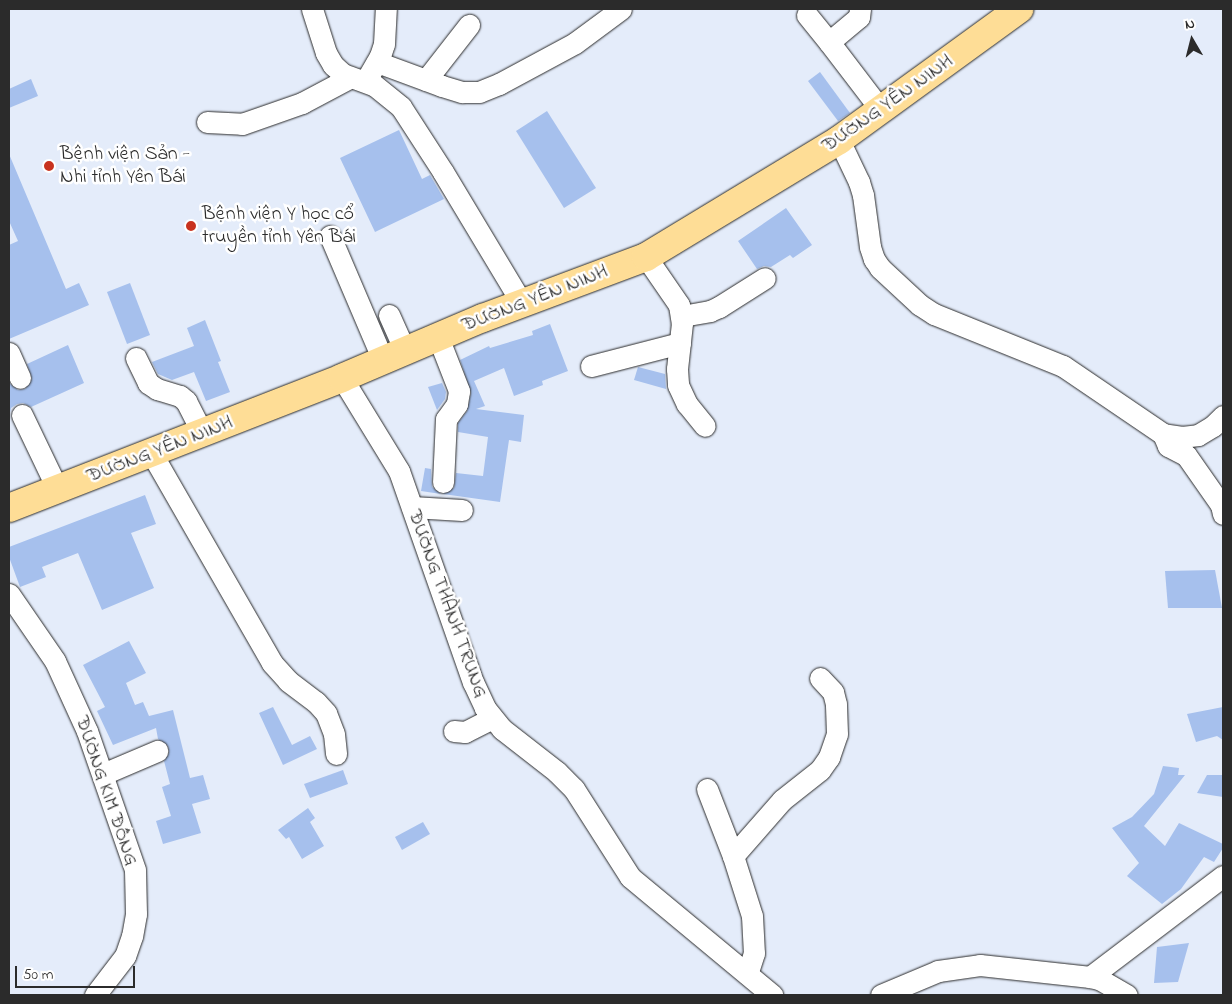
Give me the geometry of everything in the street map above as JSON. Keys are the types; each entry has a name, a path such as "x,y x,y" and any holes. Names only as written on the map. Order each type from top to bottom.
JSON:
{"main road":[{"name":"ĐƯỜNG YÊN NINH","path":"9,508 203,434 484,318 523,305 646,257 839,140 1019,9"}],"street":[{"path":"312,9 328,59 337,70 358,79 392,98 409,118 523,305"},
{"path":"208,122 242,124 302,103 358,79 377,62 384,44 386,9"},
{"path":"377,62 462,92 479,92 499,84 575,43 621,9"},
{"path":"829,42 860,16 860,9"},
{"path":"807,15 881,110"},
{"path":"426,80 469,25"},
{"path":"839,140 859,182 874,259 906,295 934,314 1063,366 1163,434 1182,437 1198,434 1213,426 1223,416"},
{"path":"330,236 394,356"},
{"path":"646,257 679,305 682,316 677,377 680,391 687,404 704,426"},
{"path":"682,316 710,311 719,307 765,278"},
{"path":"389,315 394,356"},
{"path":"438,337 459,391 457,404 446,419 443,482"},
{"path":"591,366 680,343"},
{"path":"9,353 20,378"},
{"path":"136,358 148,383 157,389 180,396 186,401 203,434"},
{"name":"ĐƯỜNG THÀNH TRUNG","path":"342,378 392,458 412,506 478,697 492,718 502,729 557,772 574,789 621,866 630,877 772,995"},
{"path":"22,415 58,490"},
{"path":"1163,434 1168,446 1186,454 1221,505 1223,514"},
{"path":"152,454 272,662 288,681 316,702 326,713 334,734 336,754"},
{"path":"412,506 462,510"},
{"name":"ĐƯỜNG KIM ĐỒNG","path":"9,594 55,661 87,730 135,870 136,914 132,936 125,956 95,995"},
{"path":"733,856 782,800 820,770 829,757 837,734 836,704 833,692 820,678"},
{"path":"454,731 465,732 492,718"},
{"path":"103,774 157,751"},
{"path":"707,789 733,856 752,916 754,953 746,974"},
{"path":"1090,977 1223,876"},
{"path":"881,995 938,971 965,966 991,966 1090,977 1099,979 1127,995"}],"building":[{"path":"820,72 850,113 838,121 808,81"},
{"path":"31,79 38,96 9,108 9,89"},
{"path":"547,111 596,188 564,208 516,131"},
{"path":"399,130 422,179 430,175 444,199 375,232 340,158"},
{"path":"9,154 66,289 79,283 89,305 9,339 9,245 18,241 9,221"},
{"path":"786,208 812,245 793,258 790,255 771,267 764,266 757,269 738,241"},
{"path":"130,283 150,335 127,344 107,292"},
{"path":"205,320 221,361 218,362 230,392 206,401 194,372 172,380 158,374 152,362 194,346 187,328"},
{"path":"550,324 568,371 542,381 543,385 514,396 504,368 474,381 485,406 476,409 524,415 521,442 509,440 500,502 443,494 454,488 456,473 483,476 488,437 458,432 458,423 467,411 471,393 460,360 489,346 490,348 533,335 532,331"},
{"path":"68,345 84,383 31,407 23,403 17,404 11,408 9,417 9,383 18,390 25,389 32,379 27,364"},
{"path":"638,367 665,374 666,389 634,380"},
{"path":"442,383 446,392 445,399 437,410 428,387"},
{"path":"425,468 431,469 432,487 441,494 421,491"},
{"path":"145,495 156,524 131,533 154,588 102,610 78,553 42,567 46,577 20,587 9,557 9,547"},
{"path":"1215,570 1222,608 1168,608 1165,571"},
{"path":"129,641 146,673 126,683 135,705 143,702 149,716 173,710 190,778 203,775 210,799 192,804 201,833 163,844 156,821 171,816 162,787 170,784 164,761 169,753 168,746 158,739 156,728 113,745 97,711 105,707 83,665"},
{"path":"273,707 292,745 310,736 317,749 283,765 259,713"},
{"path":"1223,707 1223,740 1217,736 1196,742 1187,714"},
{"path":"1163,766 1179,768 1178,775 1185,775 1144,826 1165,846 1179,823 1223,844 1223,848 1214,862 1204,857 1181,889 1162,904 1127,876 1139,863 1112,828 1132,817 1154,794"},
{"path":"343,770 348,784 310,798 304,784"},
{"path":"1207,775 1223,775 1223,797 1197,793"},
{"path":"308,808 315,818 310,822 324,846 302,859 289,837 286,839 278,830"},
{"path":"423,822 430,834 402,850 395,837"},
{"path":"1189,943 1178,982 1154,983 1157,947"}],"place":[{"name":"Bệnh viện Sản - Nhi tỉnh Yên Bái","path":"49,166"},
{"name":"Bệnh viện Y học cổ truyền tỉnh Yên Bái","path":"191,226"}]}
